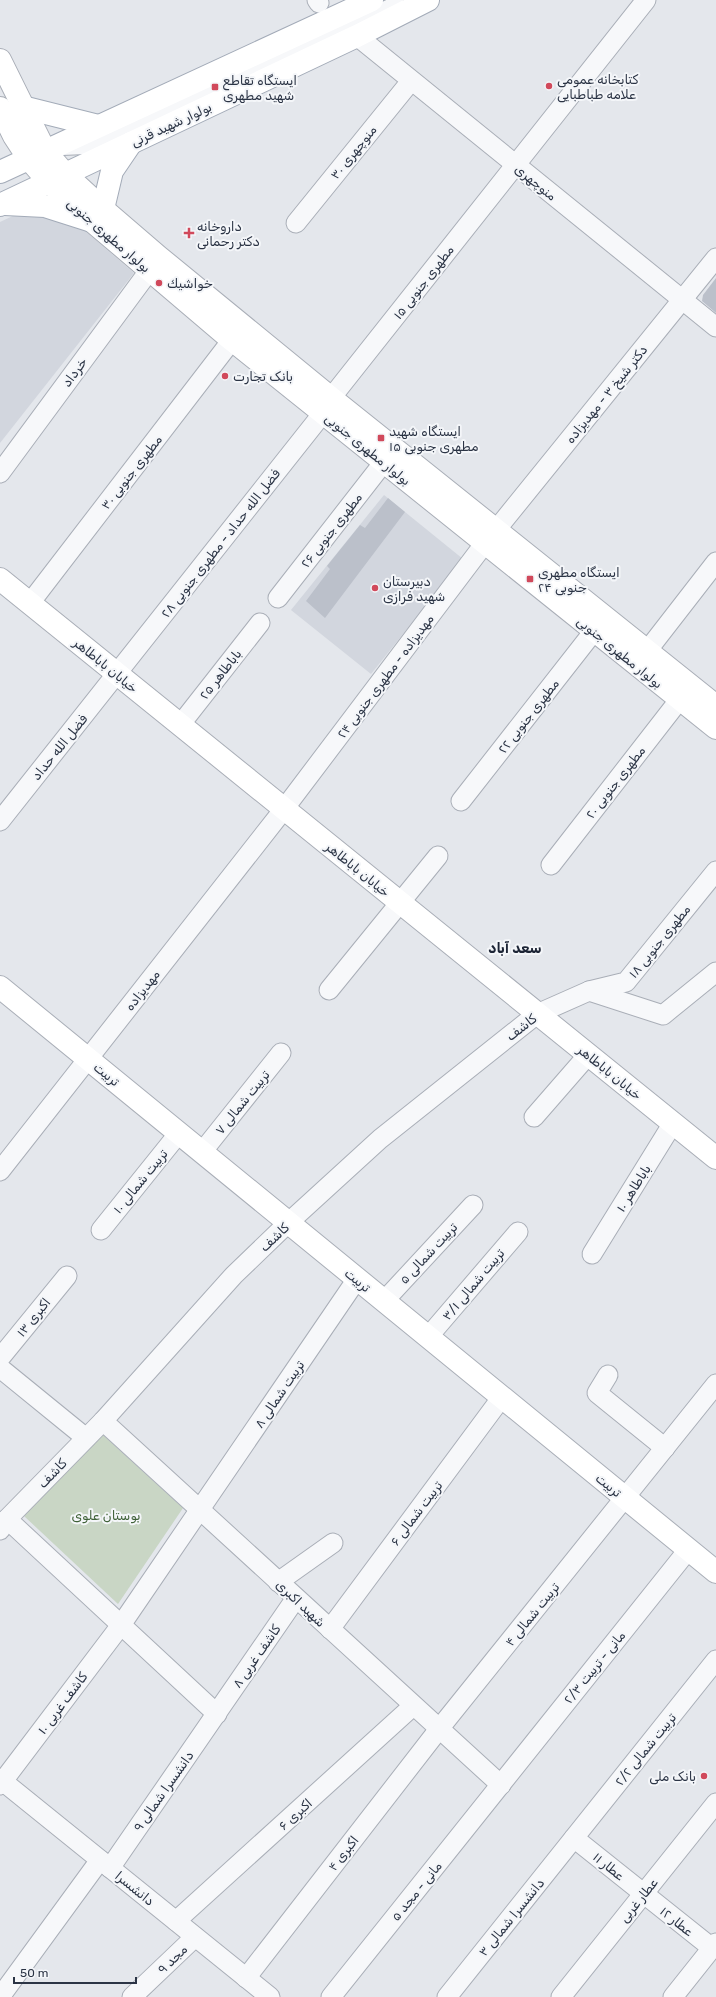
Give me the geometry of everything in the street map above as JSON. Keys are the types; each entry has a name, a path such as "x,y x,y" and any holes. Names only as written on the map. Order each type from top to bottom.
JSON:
{"main road":[{"path":"0,172 372,0"},
{"name":"بولوار شهید قرنی","path":"1,204 131,144 357,36 428,0"},
{"path":"0,60 22,107 37,155"},
{"path":"22,107 98,126"},
{"path":"0,108 14,136 37,155"},
{"path":"1,204 45,206 97,215 112,172 131,144"},
{"name":"بولوار مطهری جنوبی","path":"37,155 57,178 97,215 149,271 232,340 327,405 384,462 491,536 647,651 716,706"},
{"name":"بولوار مطهری جنوبی","path":"97,215 160,258 327,405 491,536 594,631 716,728"},
{"name":"خیابان باباطاهر","path":"0,579 716,1158"},
{"name":"تربیت","path":"0,987 716,1572"}],"street":[{"name":"مطهری جنوبی ۱۵","path":"327,405 646,0"},
{"name":"منوچهری","path":"357,36 716,327"},
{"name":"منوچهری ۳۰","path":"296,223 411,81"},
{"name":"دکتر شیخ ۳ - مهدیزاده","path":"491,536 716,258"},
{"name":"خرداد","path":"0,474 149,271"},
{"name":"مطهری جنوبی ۳۰","path":"30,603 232,340"},
{"name":"فضل الله حداد - مطهری جنوبی ۲۸","path":"117,674 327,405"},
{"name":"مطهری جنوبی ۲۶","path":"278,598 384,462"},
{"name":"مهدیزاده - مطهری جنوبی ۲۴","path":"284,809 491,536"},
{"path":"647,651 716,562"},
{"name":"باباطاهر ۲۵","path":"180,724 260,623"},
{"name":"مطهری جنوبی ۲۲","path":"461,801 594,631"},
{"name":"فضل الله حداد","path":"0,821 117,674"},
{"name":"مطهری جنوبی ۲۰","path":"551,865 680,699"},
{"name":"مهدیزاده","path":"0,1171 284,809"},
{"path":"329,990 438,856"},
{"name":"مطهری جنوبی ۱۸","path":"589,991 626,982 716,871"},
{"path":"589,991 663,1015 716,972"},
{"name":"کاشف","path":"4,1525 103,1421 234,1275 288,1223 380,1139 537,1014 589,991"},
{"name":"تربیت شمالی ۷","path":"202,1152 282,1053"},
{"path":"534,1117 588,1055"},
{"name":"باباطاهر ۱۰","path":"592,1254 673,1123"},
{"name":"تربیت شمالی ۱۰","path":"101,1230 179,1133"},
{"name":"تربیت شمالی ۵","path":"384,1301 472,1204"},
{"name":"تربیت شمالی ۳/۱","path":"428,1337 518,1232"},
{"name":"اکبری ۱۳","path":"0,1358 67,1276"},
{"name":"تربیت شمالی ۸","path":"200,1510 357,1279"},
{"path":"0,1368 86,1438"},
{"path":"608,1375 597,1390 598,1394 665,1448"},
{"name":"تربیت شمالی ۴","path":"439,1729 716,1384"},
{"name":"تربیت شمالی ۶","path":"330,1629 502,1397"},
{"name":"شهید اکبری","path":"103,1421 500,1785"},
{"path":"121,1625 200,1510"},
{"path":"4,1525 121,1625 217,1714"},
{"path":"278,1582 333,1543"},
{"name":"مانی - تربیت ۲/۳","path":"500,1785 688,1550"},
{"name":"کاشف غربی ۸","path":"217,1714 296,1598"},
{"name":"کاشف غربی ۱۰","path":"1,1782 121,1625"},
{"name":"تربیت شمالی ۲/۲","path":"574,1838 716,1660"},
{"name":"اکبری ۶","path":"176,1921 413,1706"},
{"name":"دانشسرا شمالی ۹","path":"0,1997 105,1864 217,1714"},
{"name":"اکبری ۴","path":"246,1978 439,1729"},
{"name":"دانشسرا","path":"1,1782 270,1997"},
{"name":"مانی - مجد ۵","path":"331,1997 500,1785"},
{"name":"عطار غربی","path":"561,1997 716,1802"},
{"name":"عطار ۱۱","path":"574,1838 643,1893"},
{"name":"دانشسرا شمالی ۳","path":"447,1997 574,1838"},
{"name":"عطار ۱۲","path":"643,1893 714,1945"},
{"name":"مجد ۹","path":"132,1997 195,1937"},
{"path":"673,1997 714,1945"}],"lane":[{"path":"37,155 86,149 398,0"}],"shaded area":[{"path":"19,213 77,224 134,273 0,443 0,222"},
{"name":"دبیرستان شهید فرازی","path":"384,495 463,559 371,674 291,610"}],"green space":[{"name":"بوستان علوی","path":"103,1435 183,1508 118,1604 24,1516"}],"building":[{"path":"716,278 716,313 702,301 703,295"},
{"path":"388,498 405,512 325,618 306,601 330,569 327,566 360,525 365,528"}],"place":[{"name":"کتابخانه عمومی علامه طباطبایی","path":"549,86"},
{"name":"ایستگاه تقاطع شهید مطهری","path":"215,87"},
{"name":"داروخانه دکتر رحمانی","path":"189,233"},
{"name":"خواشيك","path":"159,283"},
{"name":"بانک تجارت","path":"225,376"},
{"name":"ایستگاه شهید مطهری جنوبی ۱۵","path":"381,438"},
{"name":"ایستگاه مطهری جنوبی ۲۴","path":"530,579"},
{"name":"دبیرستان شهید فرازی","path":"375,588"},
{"name":"بانک ملی","path":"704,1776"}],"district":[{"name":"سعد آباد","path":"515,948"}]}
